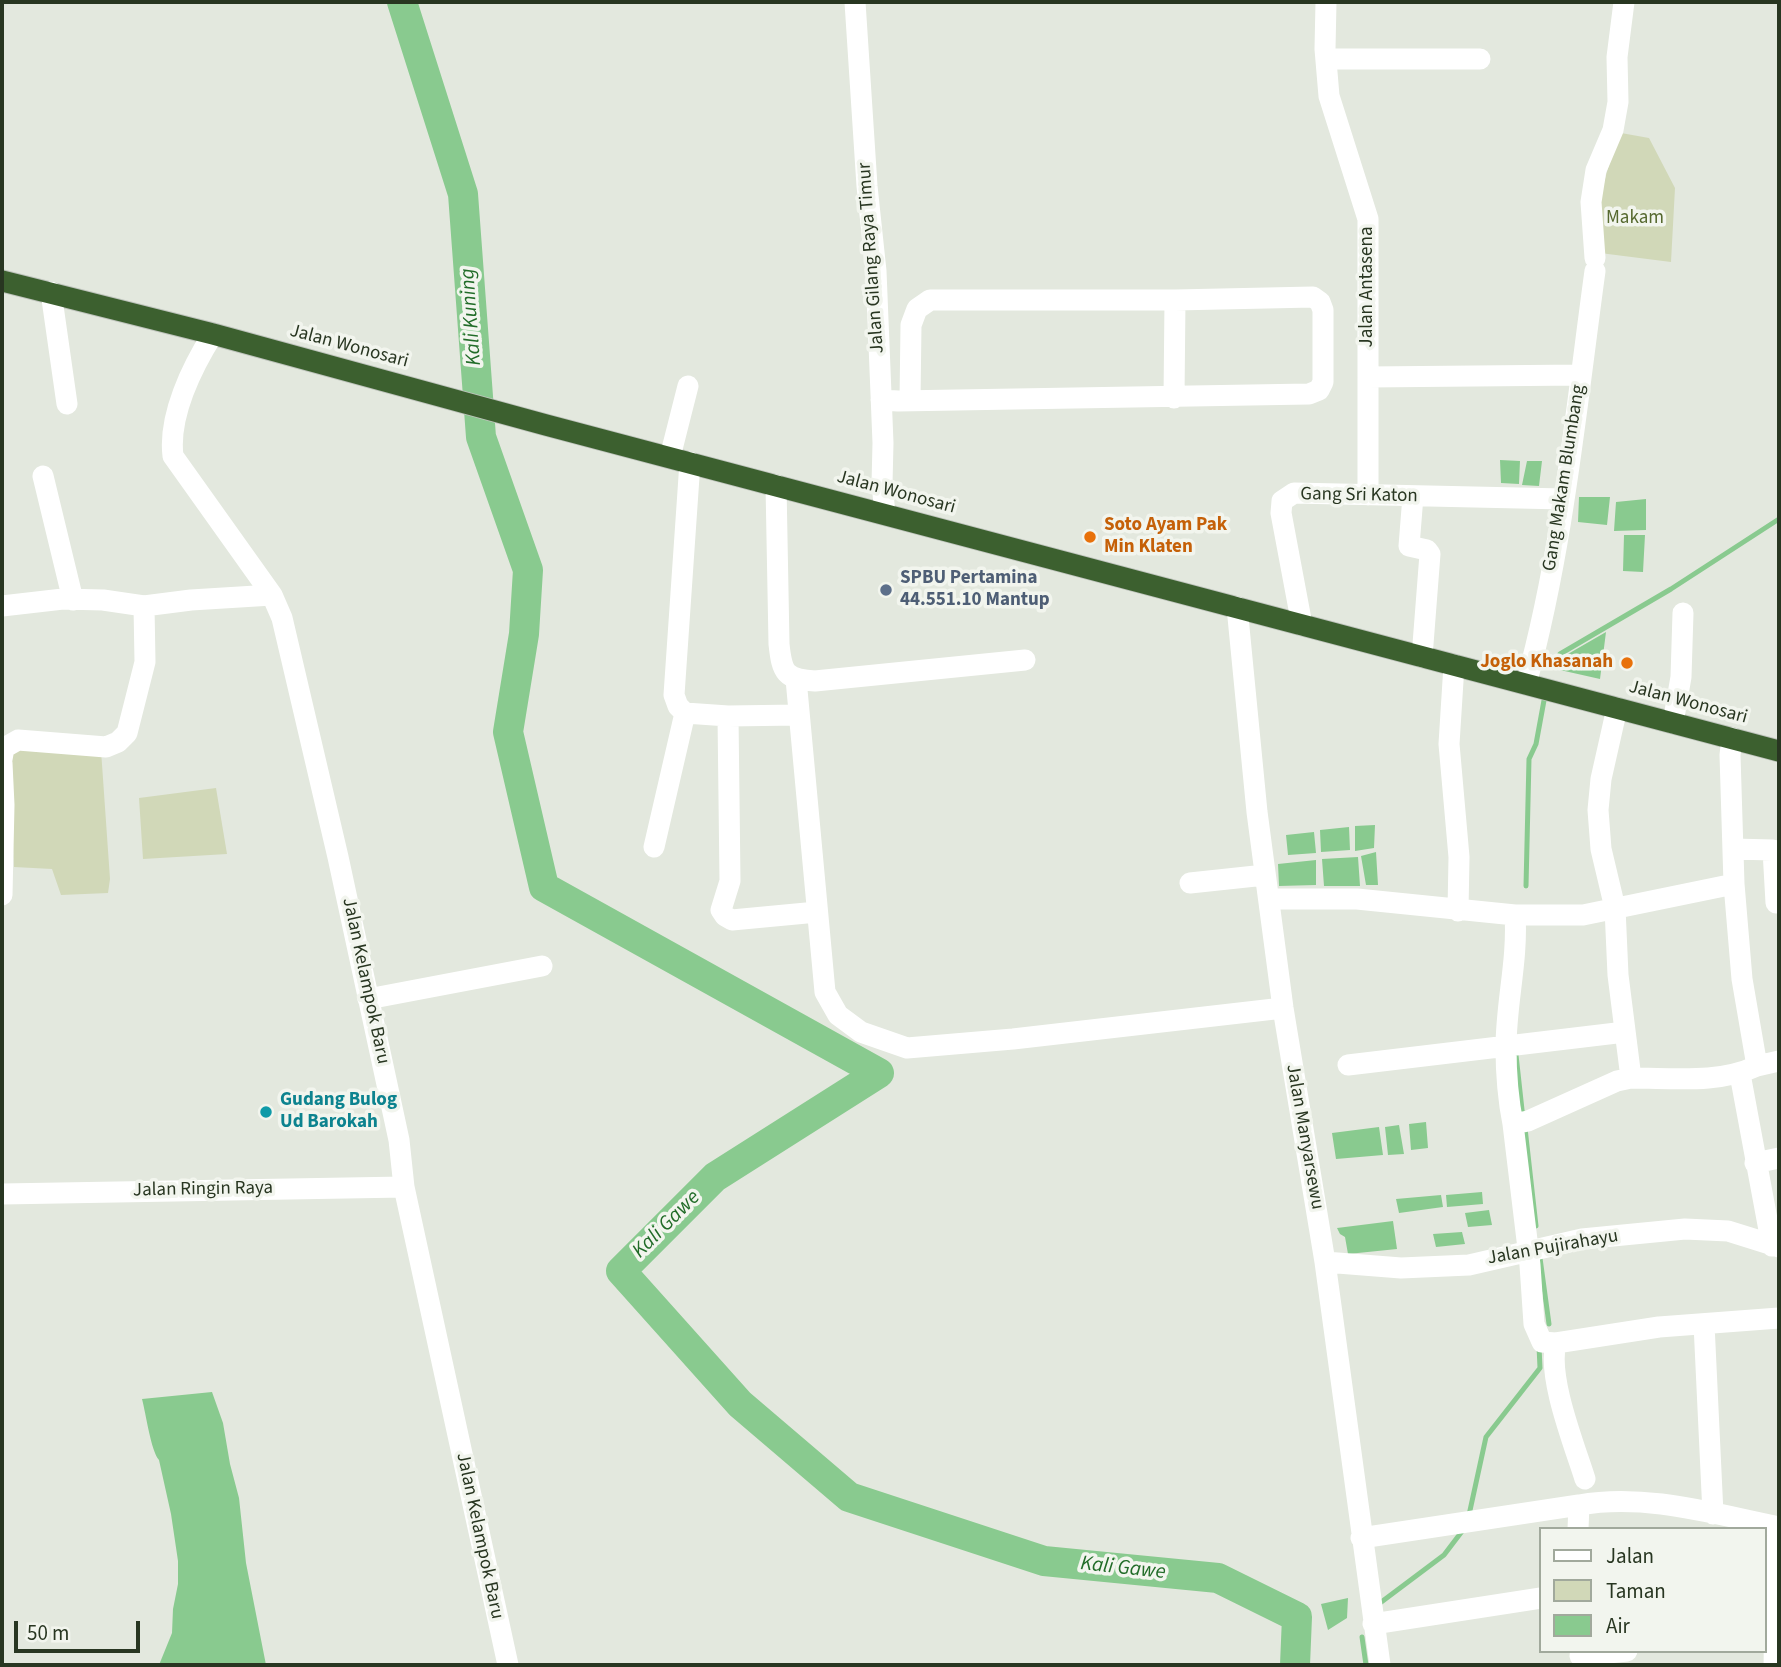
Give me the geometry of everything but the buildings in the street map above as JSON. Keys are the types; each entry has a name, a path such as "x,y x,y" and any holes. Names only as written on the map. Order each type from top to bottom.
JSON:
{"highway":[{"name":"Jalan Wonosari","path":"2,281 213,334 1779,751"}],"street":[{"name":"Jalan Gilang Raya Timur","path":"855,2 867,187 876,271 885,514"},
{"name":"Jalan Antasena","path":"1326,2 1329,96 1368,219 1368,495"},
{"name":"Gang Makam Blumbang","path":"1526,684 1535,652 1564,499 1595,265 1591,202 1597,170 1613,130 1618,102 1617,57 1624,2"},
{"path":"1326,59 1480,59"},
{"path":"51,292 67,404"},
{"path":"881,400 910,400 1174,398 1309,394 1319,390 1323,382 1323,310 1320,302 1313,297 930,300 918,309 911,325 910,400"},
{"path":"1174,398 1175,300"},
{"name":"Jalan Kelampok Baru","path":"213,334 196,361 185,387 171,440 173,456 272,595 282,618 399,1140 404,1187 508,1665"},
{"path":"1368,377 1581,376"},
{"path":"688,386 680,460 674,695 678,706 685,713 728,716 798,715"},
{"path":"43,476 74,600"},
{"path":"776,485 781,662 785,673 796,680 815,681 1025,660"},
{"name":"Gang Sri Katon","path":"1302,625 1281,513 1282,501 1294,493 1564,499"},
{"path":"1413,496 1409,546 1427,550 1430,554 1422,657"},
{"path":"2,606 103,600 144,606 272,595"},
{"path":"2,895 4,751 18,740 106,747 127,733 145,662 144,606"},
{"name":"Jalan Manyarsewu","path":"1237,607 1265,875 1283,1008 1325,1262 1380,1665"},
{"path":"1673,723 1681,677 1683,613"},
{"path":"1454,665 1449,744 1459,857 1458,911"},
{"path":"796,680 825,992 838,1015 860,1032 907,1048 1013,1039 1283,1008"},
{"path":"1617,708 1601,779 1598,810 1601,849 1615,908 1618,975 1631,1078"},
{"path":"654,847 685,713"},
{"path":"728,716 730,881 721,910 732,920 817,912"},
{"path":"1732,738 1730,755 1734,884 1755,1163 1775,1246"},
{"path":"1733,849 1773,850 1776,903"},
{"path":"1190,883 1265,875"},
{"path":"1269,899 1357,899 1458,911 1583,915 1734,884"},
{"path":"1522,915 1516,932 1506,1046 1507,1083 1520,1123 1534,1324 1542,1342 1556,1343 1658,1327 1779,1318"},
{"path":"368,999 542,966"},
{"path":"1348,1065 1625,1032"},
{"path":"1520,1123 1592,1091 1631,1078 1724,1077 1779,1061"},
{"path":"1755,1163 1779,1158"},
{"name":"Jalan Ringin Raya","path":"2,1194 404,1187"},
{"name":"Jalan Pujirahayu","path":"1325,1262 1401,1268 1469,1265 1528,1249 1582,1239 1685,1229 1728,1231 1775,1246"},
{"path":"1704,1324 1713,1514"},
{"path":"1556,1343 1553,1355 1556,1383 1585,1479"},
{"path":"1361,1538 1616,1501 1657,1503 1767,1527"},
{"path":"1578,1506 1578,1527"},
{"path":"1774,1665 1772,1563 1779,1530"},
{"path":"1373,1624 1540,1598"},
{"path":"1579,1658 1613,1653"}],"green space":[{"name":"Makam","path":"1621,133 1649,138 1675,188 1671,262 1600,253 1602,192"},
{"path":"9,750 101,750 110,879 108,893 61,895 52,869 14,867"},
{"path":"216,788 227,854 143,859 139,798"}],"water":[{"path":"1500,460 1520,461 1519,484 1501,483"},
{"path":"1527,461 1542,461 1539,486 1522,485"},
{"path":"1579,497 1610,497 1607,525 1578,522"},
{"path":"1646,499 1646,530 1614,531 1616,502"},
{"path":"1624,535 1645,535 1643,572 1623,571"},
{"path":"1606,632 1600,679 1560,670 1561,658"},
{"path":"1375,825 1374,848 1355,851 1355,826"},
{"path":"1349,827 1350,850 1321,852 1320,830"},
{"path":"1314,832 1316,853 1288,855 1286,835"},
{"path":"1376,852 1378,885 1366,885 1361,856"},
{"path":"1358,857 1360,886 1324,886 1322,859"},
{"path":"1316,860 1316,885 1279,886 1278,864"},
{"path":"1426,1122 1428,1148 1411,1150 1409,1124"},
{"path":"1399,1125 1404,1154 1388,1155 1385,1127"},
{"path":"1379,1127 1383,1155 1336,1159 1332,1133"},
{"path":"1482,1192 1483,1204 1447,1207 1446,1195"},
{"path":"1441,1195 1443,1207 1399,1213 1396,1199"},
{"path":"1489,1210 1492,1225 1468,1227 1465,1213"},
{"path":"1393,1221 1397,1249 1348,1254 1345,1237 1337,1228"},
{"path":"1462,1232 1465,1244 1436,1247 1433,1234"},
{"path":"212,1392 223,1423 239,1498 246,1563 266,1665 159,1665 172,1633 178,1561 159,1460 151,1441 142,1399"},
{"path":"1348,1598 1347,1618 1328,1630 1321,1604"}],"waterway":[{"name":"Kali Gawe","path":"402,2 463,194 481,437 528,570 524,634 508,732 544,887 879,1073 715,1177 621,1271 740,1404 849,1497 1044,1561 1218,1578 1297,1617 1295,1665"},
{"path":"1560,654 1671,589 1779,519"},
{"path":"1526,886 1529,759 1536,744 1545,695"},
{"path":"1516,1055 1523,1119"},
{"path":"1525,1128 1536,1226"},
{"path":"1540,1258 1549,1324"},
{"path":"1469,1515 1486,1437 1540,1368 1539,1346"},
{"path":"1376,1606 1444,1555 1463,1530"},
{"path":"1362,1637 1366,1665"}],"place":[{"name":"Soto Ayam Pak Min Klaten","path":"1090,537"},
{"name":"SPBU Pertamina 44.551.10 Mantup","path":"886,590"},
{"name":"Joglo Khasanah","path":"1627,663"},
{"name":"Gudang Bulog Ud Barokah","path":"266,1112"}],"water label":[{"name":"Kali Kuning","path":"472,317"}]}
